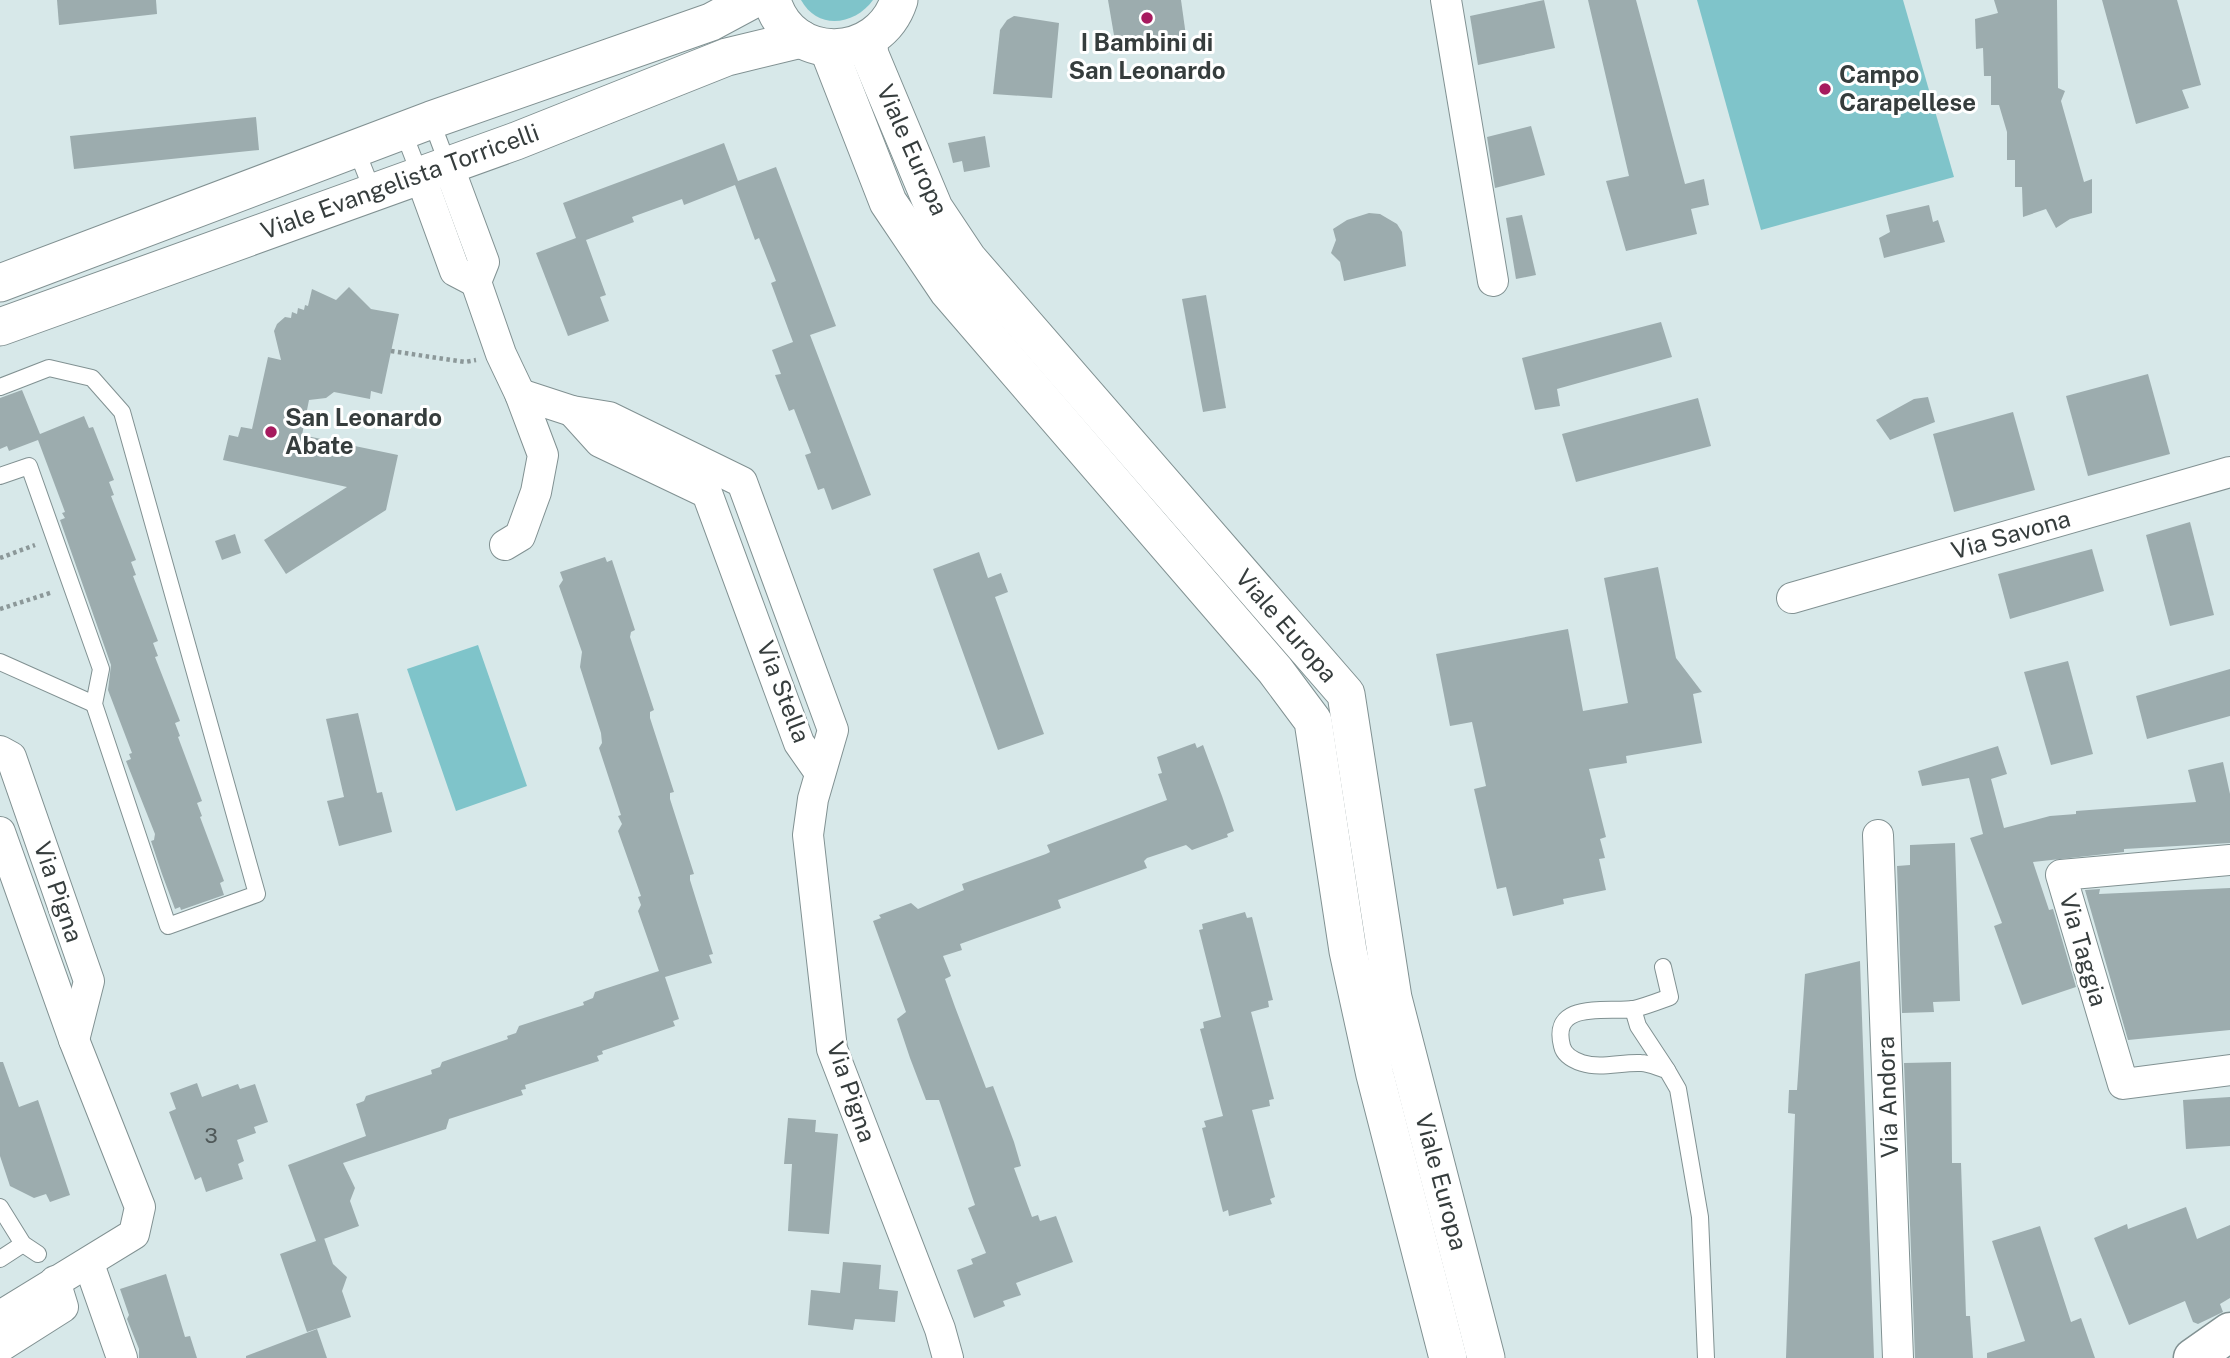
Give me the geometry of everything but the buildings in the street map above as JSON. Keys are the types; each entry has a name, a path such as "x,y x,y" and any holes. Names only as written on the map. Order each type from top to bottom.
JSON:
{"main road":[{"path":"2193,1358 2230,1332"}],"street":[{"name":"Viale Evangelista Torricelli","path":"0,283 417,126 711,22 752,0"},
{"path":"772,0 785,27 814,43"},
{"path":"1446,0 1493,281"},
{"path":"868,40 892,17 899,1"},
{"name":"Viale Evangelista Torricelli","path":"0,327 434,170 727,57 814,43 853,46 868,40"},
{"name":"Viale Europa","path":"868,40 873,62 934,208 954,239 1146,493 1313,721 1348,951 1375,1075 1448,1358"},
{"name":"Viale Europa","path":"814,43 896,213 948,291 1346,694 1393,998 1486,1358"},
{"path":"434,170 455,271 476,282 501,354 520,394 543,455 536,492 520,536 505,545"},
{"name":"Via Stella","path":"520,394 572,411 609,417 742,482 753,562 833,730 820,772"},
{"name":"Via Savona","path":"1792,598 2230,472"},
{"name":"Via Pigna","path":"0,751 10,757 28,858 89,981 74,1041 140,1207 134,1234 89,1264 55,1281 0,1315"},
{"name":"Via Pigna","path":"820,772 808,835 832,1049 940,1329 948,1358"},
{"name":"Via Pigna","path":"0,832 28,858"},
{"name":"Via Andora","path":"1878,835 1898,1358"},
{"name":"Via Taggia","path":"2230,860 2061,876 2123,1084 2230,1070"},
{"path":"89,1264 122,1358"},
{"path":"0,1347 63,1307 55,1281"}],"lane":[{"path":"417,126 434,170"},
{"path":"417,126 434,170"},
{"path":"356,149 373,192"},
{"path":"0,387 49,368 92,378 122,412 257,894 168,926 94,704 101,669 29,466 0,477"},
{"path":"0,662 94,704"},
{"path":"1663,967 1671,997 1633,1009 1603,1008 1572,1014 1565,1021 1561,1033 1562,1048 1568,1056 1580,1063 1614,1065 1643,1062 1667,1070"},
{"path":"1633,1009 1638,1026 1678,1089 1700,1217 1706,1358"},
{"path":"0,1207 23,1244 38,1254"},
{"path":"0,1259 23,1244"}],"path":[{"path":"391,351 465,362 501,354"},
{"path":"0,558 55,538"},
{"path":"0,609 72,586"}],"shaded area":[{"path":"801,0 873,0 857,15 837,21 817,17"},
{"name":"Campo Carapellese","path":"1697,0 1903,0 1954,177 1761,230"},
{"path":"478,645 527,786 456,811 407,669"}],"place":[{"name":"I Bambini di San Leonardo","path":"1147,18"},
{"name":"Campo Carapellese","path":"1825,89"},
{"name":"San Leonardo Abate","path":"271,432"}]}
